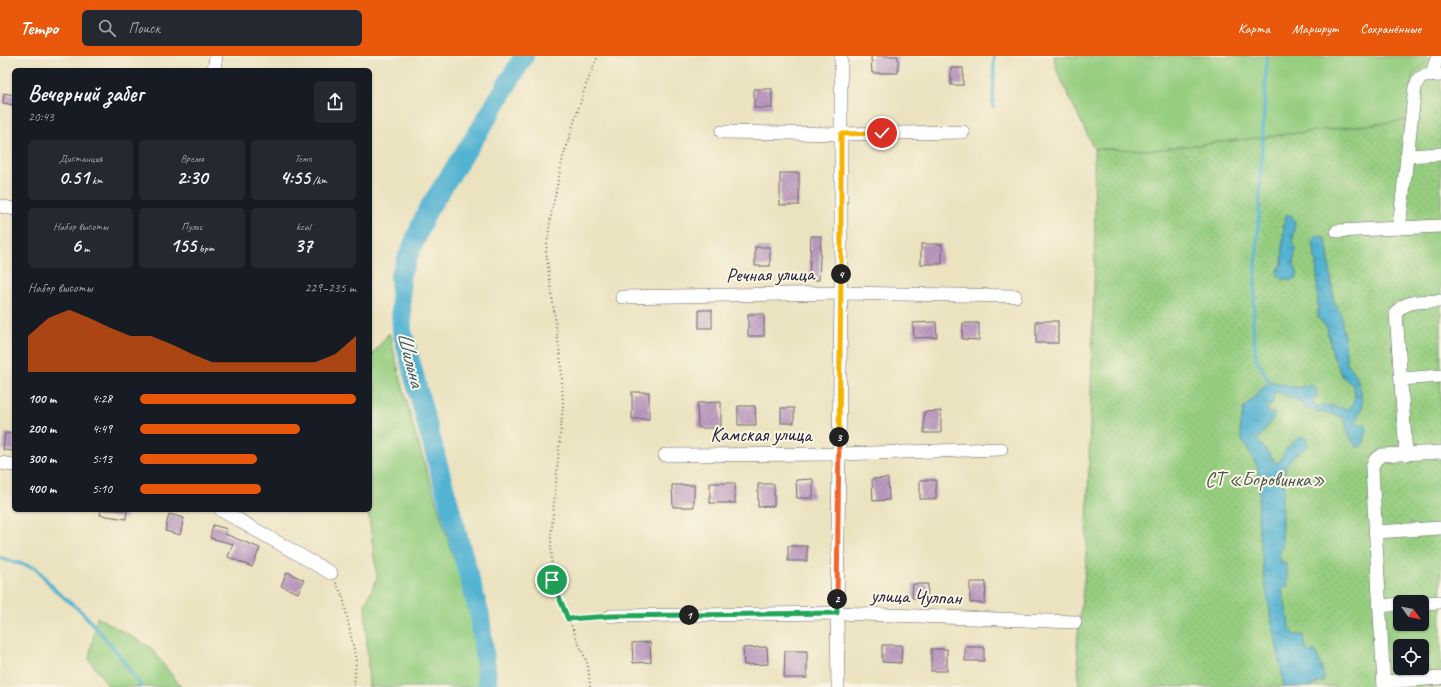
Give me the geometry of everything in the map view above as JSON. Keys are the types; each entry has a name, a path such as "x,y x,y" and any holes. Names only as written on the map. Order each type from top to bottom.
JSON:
{"street":[{"path":"214,68 216,56"},
{"path":"838,687 837,613 841,293 841,56"},
{"path":"1399,228 1415,87 1418,80 1423,76 1436,76 1438,56"},
{"path":"722,132 841,134 963,132"},
{"path":"1408,156 1441,154"},
{"path":"0,206 12,209"},
{"path":"1337,231 1441,226"},
{"name":"Речная улица","path":"622,297 841,293 1015,296"},
{"path":"1406,454 1396,313 1400,307 1408,303 1441,301"},
{"path":"1401,379 1441,376"},
{"name":"Камская улица","path":"665,455 839,454 1001,449"},
{"path":"1441,452 1382,455 1375,460 1372,468 1384,684 1441,678"},
{"path":"0,463 12,465"},
{"path":"225,512 331,573"},
{"path":"1375,532 1441,528"},
{"path":"1429,603 1441,602"},
{"path":"1380,606 1393,605"},
{"name":"улица Чулпан","path":"611,616 837,613 1075,622"}],"path":[{"path":"590,687 588,665 552,580 551,536 564,405 561,362 546,252 551,215 563,157 586,85 598,56"},
{"path":"331,573 343,597 356,660 354,687"},
{"path":"568,619 611,616"}],"green space":[{"path":"1054,56 1433,56 1411,120 1153,150 1094,149 1057,71"},
{"name":"СТ «Боровинка»","path":"1433,56 1441,56 1441,687 1079,687 1077,642 1086,563 1095,251 1094,149 1153,150 1410,120 1412,75"},
{"path":"389,333 413,426 473,620 482,687 369,687 365,604 377,578 368,512 372,512 372,355"},
{"path":"97,617 150,647 181,687 109,687 89,659"}],"water":[{"path":"1287,214 1292,216 1295,221 1293,240 1295,248 1294,266 1297,271 1297,277 1291,280 1282,279 1277,274 1282,264 1284,223"},
{"path":"1316,235 1324,237 1327,245 1334,302 1341,314 1347,362 1356,375 1361,391 1362,408 1356,420 1360,425 1365,424 1367,430 1364,442 1360,447 1356,447 1341,416 1306,409 1297,400 1276,392 1273,394 1274,401 1267,410 1268,413 1274,413 1274,417 1259,438 1259,442 1276,463 1279,463 1285,451 1294,441 1303,436 1307,439 1308,447 1297,453 1290,460 1285,470 1284,492 1282,498 1282,549 1279,554 1282,563 1286,562 1288,585 1282,588 1290,629 1295,635 1303,635 1307,652 1316,652 1324,675 1323,681 1309,687 1284,687 1265,585 1258,523 1260,479 1257,466 1241,438 1240,424 1244,408 1269,381 1299,388 1305,385 1313,386 1316,389 1317,396 1313,400 1314,405 1319,406 1334,406 1345,409 1351,407 1355,398 1354,386 1343,377 1333,356 1327,328 1318,317 1317,273 1313,240"}],"building":[{"path":"871,56 898,56 898,73 872,73"},
{"path":"951,68 963,68 963,85 951,85"},
{"path":"754,89 772,89 772,108 754,108"},
{"path":"4,93 12,95 12,105 3,103"},
{"path":"780,173 799,173 799,205 780,205"},
{"path":"811,236 821,236 819,280 809,280"},
{"path":"921,244 942,244 942,264 921,264"},
{"path":"755,247 770,247 770,266 755,266"},
{"path":"699,310 712,310 712,328 699,328"},
{"path":"748,314 764,314 764,336 748,336"},
{"path":"1036,321 1058,321 1058,343 1036,343"},
{"path":"936,322 937,337 914,338 913,323"},
{"path":"963,323 979,323 979,340 962,339"},
{"path":"632,392 649,392 649,419 632,419"},
{"path":"721,402 721,428 698,428 697,403"},
{"path":"738,406 755,406 756,425 738,425"},
{"path":"781,408 794,408 794,423 781,423"},
{"path":"941,411 941,433 924,433 924,412"},
{"path":"5,433 12,434 12,451 3,450"},
{"path":"888,478 889,500 873,501 872,479"},
{"path":"813,479 813,498 797,498 796,480"},
{"path":"920,480 936,480 936,499 920,499"},
{"path":"710,483 735,483 735,503 710,503"},
{"path":"758,484 774,484 774,506 758,507"},
{"path":"672,485 694,485 694,507 673,507"},
{"path":"101,512 127,512 126,519 100,515"},
{"path":"169,514 184,518 180,535 165,531"},
{"path":"213,525 227,529 225,534 260,548 252,567 228,557 233,544 210,538"},
{"path":"788,546 807,546 807,561 788,561"},
{"path":"287,572 304,580 298,593 281,586"},
{"path":"970,582 986,582 985,603 970,603"},
{"path":"913,584 928,584 927,599 912,598"},
{"path":"650,642 651,662 633,663 632,643"},
{"path":"882,645 902,645 901,663 882,662"},
{"path":"767,647 768,664 744,665 743,648"},
{"path":"965,647 984,647 984,661 965,661"},
{"path":"931,649 947,649 947,671 931,671"},
{"path":"785,651 807,651 807,678 784,678"}],"waterway":[{"name":"Шильна","path":"488,687 480,616 402,331 400,276 427,211 481,128 524,56"},
{"path":"993,107 994,56"},
{"path":"1267,56 1253,326 1256,358 1269,381"},
{"path":"0,558 36,568 56,591 83,613 117,652 141,687"}],"route":[{"path":"552,580 568,619 611,616 837,613 841,293 841,134 882,133"}]}
